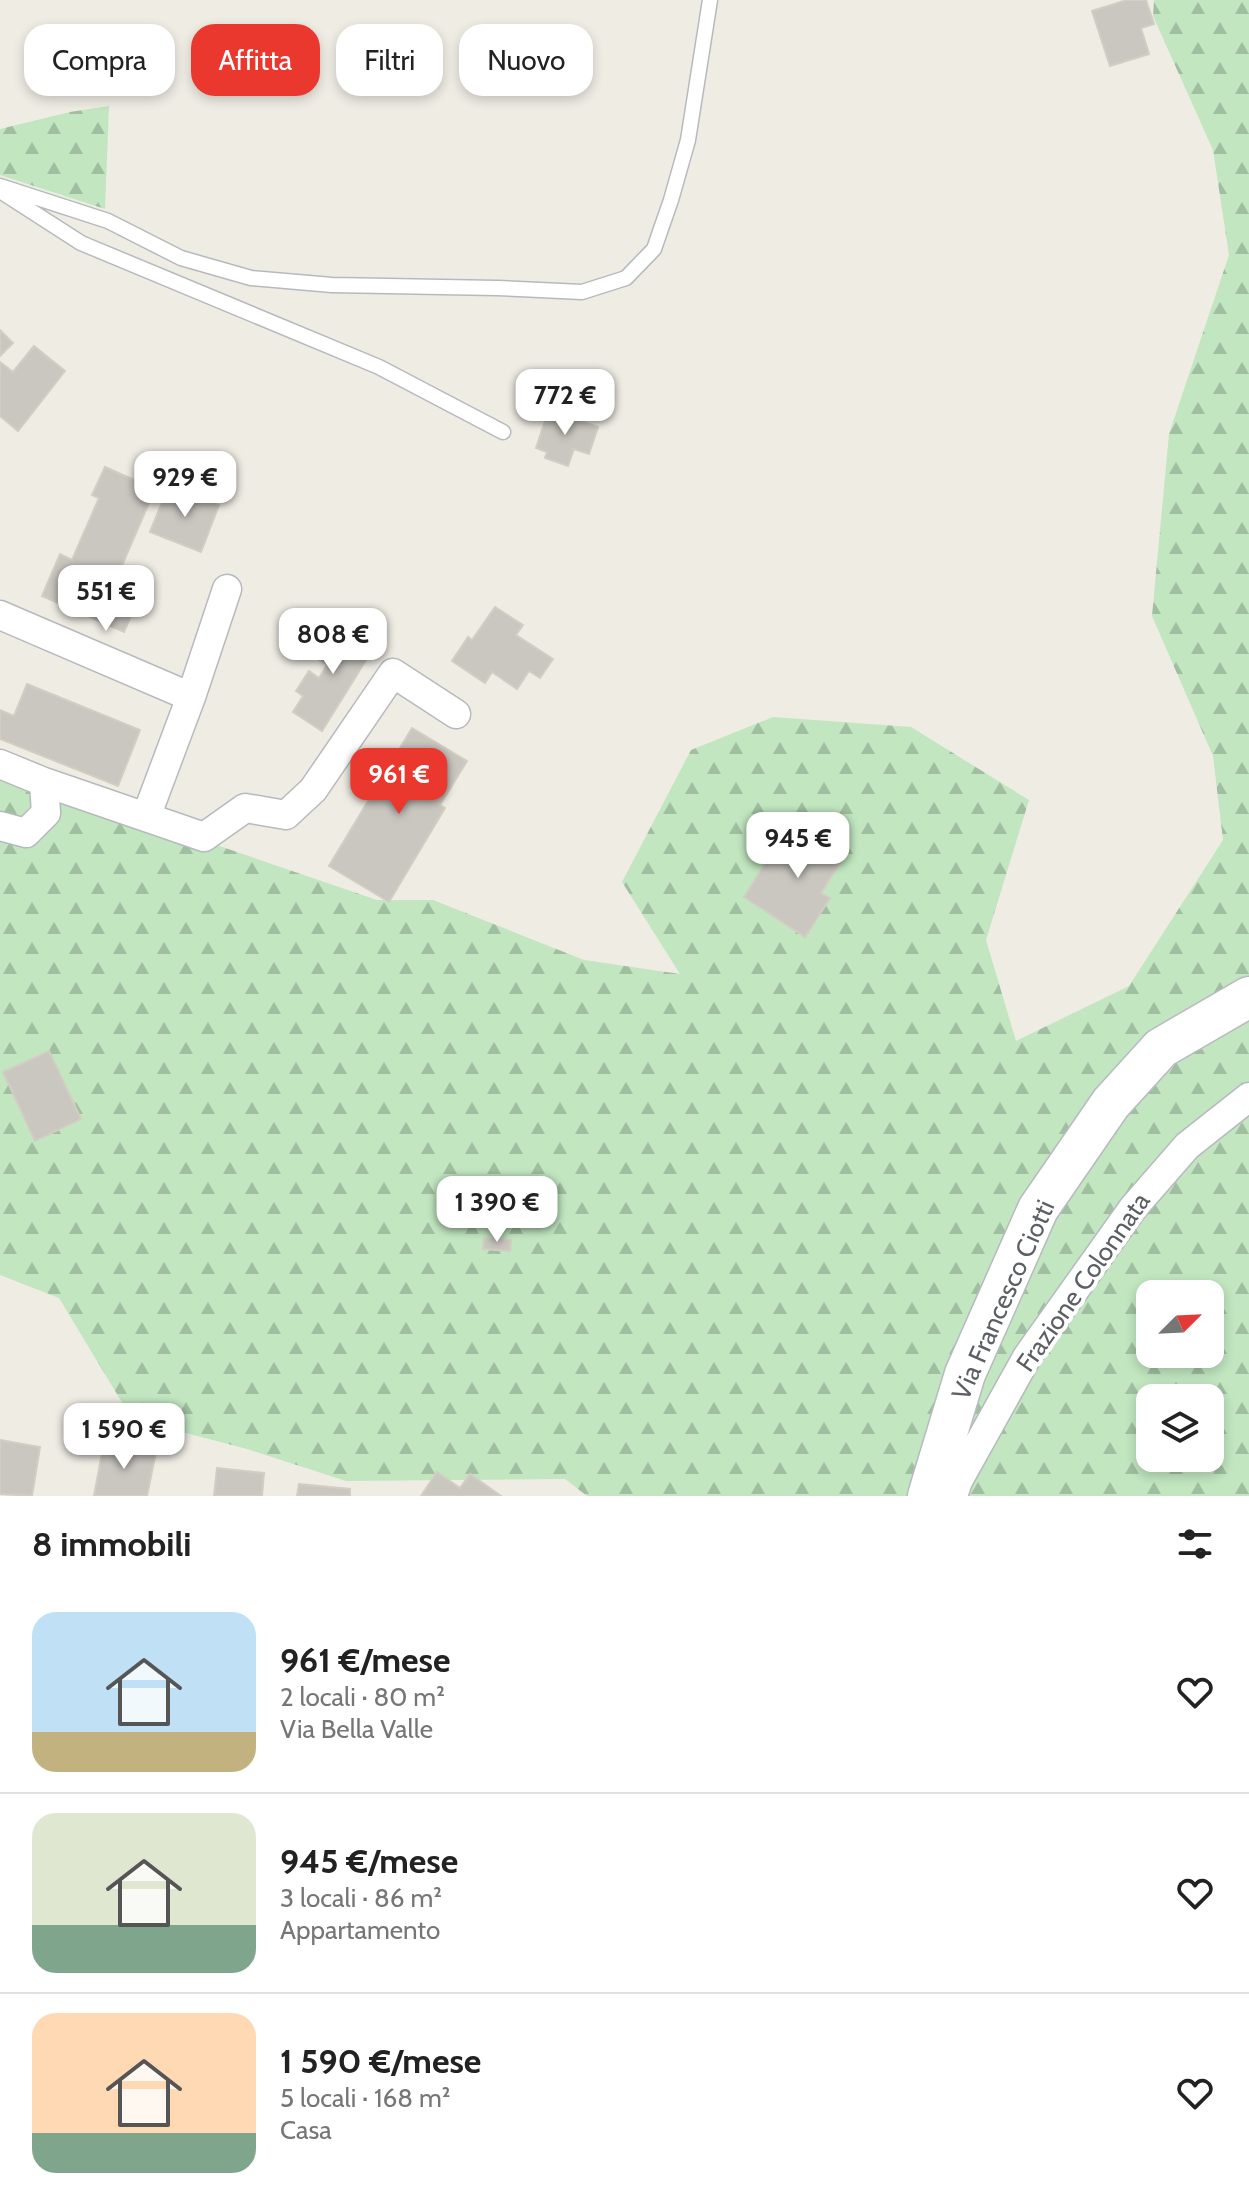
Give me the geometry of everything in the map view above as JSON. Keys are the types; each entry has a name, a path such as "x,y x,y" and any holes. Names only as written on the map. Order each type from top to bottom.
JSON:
{"street":[{"path":"146,817 227,589"},
{"path":"0,615 191,697"},
{"path":"0,764 204,837 245,808 286,815 313,790 393,673 456,714"},
{"path":"0,826 26,833 46,813 44,782"},
{"name":"Via Francesco Ciotti","path":"928,1496 965,1374 1038,1209 1111,1103 1161,1048 1249,997"},
{"name":"Frazione Colonnata","path":"953,1496 958,1481 1027,1357 1133,1208 1187,1146 1249,1097"}],"lane":[{"path":"0,189 108,221 181,258 251,278 332,285 582,292 626,278 654,249 688,140 710,0"},
{"path":"0,189 81,243 379,367 503,432"}],"green space":[{"path":"1154,0 1249,0 1249,1496 587,1496 565,1479 346,1481 247,1449 132,1419 59,1298 0,1275 0,771 377,900 433,900 584,960 680,974 622,882 691,750 773,717 911,727 1029,800 986,940 1016,1041 1129,986 1223,840 1213,756 1152,616 1169,434 1229,255 1213,150 1153,16"},
{"path":"109,106 105,209 0,175 0,129"}],"building":[{"path":"1127,0 1146,0 1154,24 1141,28 1149,54 1110,66 1092,11"},
{"path":"0,330 13,343 0,356"},
{"path":"34,346 65,371 18,431 0,416 0,362 13,372"},
{"path":"549,409 598,427 589,454 574,449 568,466 545,458 547,452 536,448"},
{"path":"105,467 155,489 117,577 143,589 124,632 42,596 60,554 72,560 99,498 92,495"},
{"path":"169,485 219,505 201,552 150,532"},
{"path":"495,607 523,625 516,635 553,659 540,678 529,671 517,689 492,672 485,683 452,661 468,637 472,640"},
{"path":"341,622 376,644 322,731 293,712 303,696 296,691 309,671 319,678 327,665 318,659"},
{"path":"27,684 140,730 118,786 0,739 0,710 14,716"},
{"path":"412,728 467,761 440,805 445,808 389,902 329,866"},
{"path":"802,822 847,852 821,893 830,898 805,937 744,897 768,859 775,863"},
{"path":"49,1051 81,1119 35,1141 3,1072"},
{"path":"484,1238 511,1240 510,1251 483,1249"},
{"path":"0,1440 40,1447 32,1496 0,1494"},
{"path":"104,1442 156,1452 147,1496 94,1496"},
{"path":"217,1468 264,1473 262,1496 214,1496"},
{"path":"437,1472 460,1488 470,1474 501,1496 421,1496"},
{"path":"299,1484 350,1489 350,1496 297,1496"}]}
